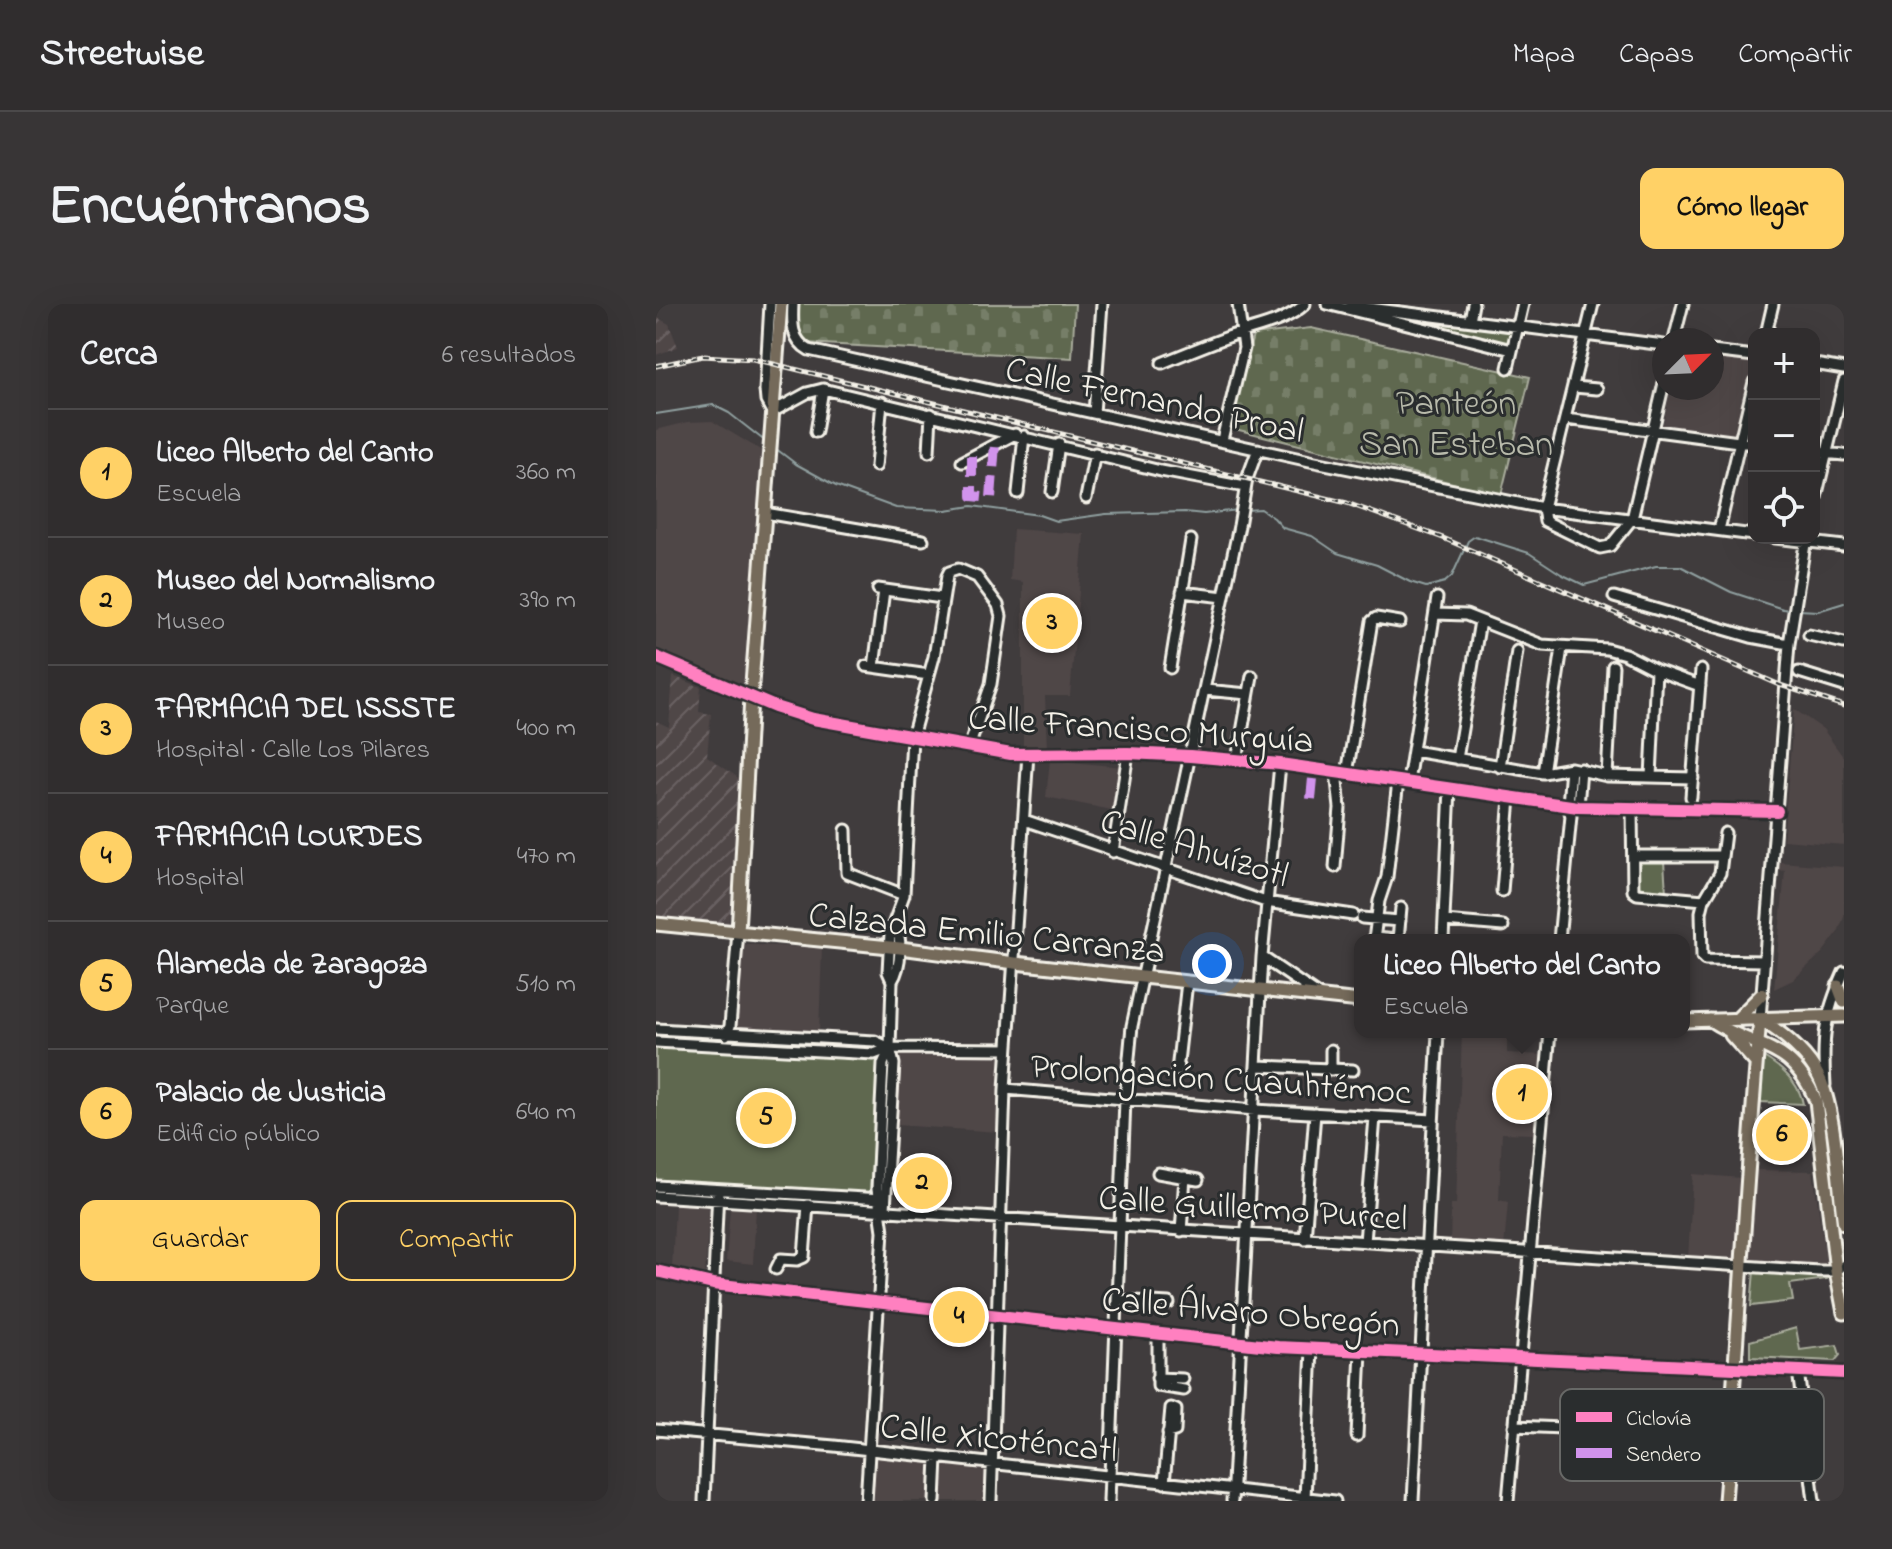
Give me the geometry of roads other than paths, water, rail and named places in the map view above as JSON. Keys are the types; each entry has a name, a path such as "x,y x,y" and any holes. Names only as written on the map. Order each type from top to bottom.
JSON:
{"main road":[{"path":"738,932 751,697 781,304"},
{"name":"Calzada Emilio Carranza","path":"656,924 1354,1000"},
{"path":"1838,986 1844,1002"},
{"path":"1738,1018 1762,994"},
{"path":"1690,1021 1844,1016"},
{"path":"1734,1389 1760,1019"},
{"path":"1760,1019 1783,1035 1809,1060 1820,1078 1825,1095 1844,1313"},
{"path":"1710,1020 1744,1047 1755,1062"},
{"path":"1724,1030 1758,1042 1784,1056 1797,1067 1808,1083 1816,1101 1821,1148 1836,1197 1835,1206 1844,1224"},
{"path":"1835,1206 1844,1231"},
{"path":"1725,1501 1727,1481"}],"street":[{"path":"770,304 765,390 772,412 807,393 823,389 1161,471 1245,487"},
{"name":"Calle Fernando Proal","path":"793,304 792,323 796,339 809,350 1543,508 1748,534"},
{"path":"1094,413 1102,304"},
{"path":"1222,440 1243,354 1244,332 1238,304"},
{"path":"1162,363 1297,311 1305,304"},
{"path":"1327,304 1652,343"},
{"path":"1421,327 1425,304"},
{"path":"1470,320 1473,304"},
{"path":"1508,368 1523,304"},
{"path":"1593,304 1543,508 1547,522 1603,548 1610,546 1632,519 1660,400"},
{"path":"1677,328 1683,304"},
{"path":"1767,328 1773,304"},
{"path":"1352,307 1512,350"},
{"path":"1724,352 1748,355"},
{"path":"1820,365 1844,369"},
{"path":"1820,480 1844,381"},
{"path":"1574,387 1597,389"},
{"path":"816,432 823,389"},
{"path":"1719,530 1750,400"},
{"path":"876,466 882,402"},
{"path":"929,452 931,414"},
{"path":"1566,419 1748,444"},
{"path":"962,462 1020,435"},
{"path":"1018,493 1020,435"},
{"path":"1052,492 1059,444"},
{"path":"1109,1501 1125,1100 1132,1026 1205,690 1245,487 1258,449"},
{"path":"1820,452 1844,455"},
{"path":"1086,498 1095,453"},
{"path":"765,513 923,540"},
{"path":"1170,668 1191,540"},
{"path":"1820,542 1844,546"},
{"path":"1760,1019 1789,644 1805,544"},
{"path":"866,1501 883,1231 882,1204 894,1064 890,1048 892,981 897,972 895,948 900,933 895,921 904,895 912,737 937,642 942,598 949,572 958,569 977,577 1000,611 1001,623 991,684 969,747"},
{"path":"929,675 870,667 881,589 942,598"},
{"path":"1182,592 1224,597"},
{"path":"1614,597 1751,637 1789,644"},
{"path":"1374,934 1403,782 1413,751 1437,598"},
{"path":"1436,614 1458,613 1520,638 1562,648 1607,649 1700,686"},
{"path":"1347,774 1372,621 1376,618 1400,622"},
{"path":"1457,759 1480,621"},
{"path":"1809,635 1844,643"},
{"path":"1543,773 1562,648"},
{"path":"1500,767 1517,651"},
{"name":"Calle Francisco Murguía","path":"656,657 813,719 1011,754 1128,753 1280,764 1572,809 1774,810"},
{"path":"1607,776 1613,666"},
{"path":"1651,777 1656,670"},
{"path":"1691,797 1701,670"},
{"path":"1799,672 1844,686"},
{"path":"1237,760 1252,676"},
{"path":"1205,690 1248,694"},
{"path":"1413,751 1543,773 1576,768 1607,776 1693,778"},
{"path":"1113,852 1128,753"},
{"path":"991,1501 1005,1089 1028,754"},
{"path":"1232,1496 1262,957 1280,764"},
{"path":"1560,934 1576,768"},
{"path":"1335,867 1340,808 1336,772"},
{"path":"1443,934 1450,788"},
{"path":"1502,891 1510,798"},
{"path":"1632,808 1632,889 1635,893 1704,900"},
{"name":"Calle Ahuízotl","path":"1024,820 1266,902 1400,921"},
{"path":"846,830 847,873 904,895"},
{"path":"1725,833 1720,873 1704,900 1701,923 1704,960 1764,961"},
{"path":"1633,856 1722,856"},
{"path":"1399,934 1401,908"},
{"path":"1444,921 1503,926"},
{"path":"735,1045 731,1030 738,932"},
{"path":"1262,957 1318,995"},
{"path":"1825,1095 1823,1041 1826,1018 1844,972"},
{"path":"1177,1071 1187,982"},
{"path":"656,1029 731,1030 875,1041 890,1048"},
{"path":"724,1045 731,1030"},
{"path":"1413,1501 1438,1038"},
{"path":"1508,1501 1549,1038"},
{"path":"656,1042 874,1054 890,1048 1007,1049"},
{"path":"1331,1050 1331,1070"},
{"path":"1258,1066 1353,1070"},
{"name":"Prolongación Cuauhtémoc","path":"1005,1089 1255,1110 1433,1120"},
{"path":"1305,1239 1315,1113"},
{"path":"1365,1242 1375,1117"},
{"path":"1158,1173 1198,1180"},
{"path":"1181,1231 1185,1177"},
{"name":"Calle Guillermo Purcel","path":"656,1186 682,1192 808,1205 882,1204"},
{"name":"Calle Guillermo Purcel","path":"656,1196 682,1192"},
{"path":"704,1501 718,1195"},
{"name":"Calle Guillermo Purcel","path":"718,1195 882,1204 1181,1231 1743,1266 1840,1268"},
{"path":"776,1269 781,1259 804,1257 808,1205"},
{"name":"Calle Álvaro Obregón","path":"656,1271 713,1284 1241,1344 1844,1373"},
{"path":"1117,1300 1169,1303"},
{"path":"1158,1335 1157,1378 1183,1385"},
{"path":"1305,1498 1312,1349"},
{"path":"1357,1436 1361,1351"},
{"path":"1798,1370 1800,1389"},
{"path":"1514,1426 1560,1428"},
{"name":"Calle Xicoténcatl","path":"656,1430 1164,1483 1232,1496 1334,1501"},
{"path":"1164,1483 1168,1433"},
{"path":"935,1501 937,1458"},
{"path":"1812,1481 1814,1501"}],"waterway":[{"path":"656,414 713,405 729,413 766,442"},
{"path":"775,448 796,464 836,486 896,508 946,510 972,506 1039,515 1056,521 1106,514 1204,514 1238,510"},
{"path":"1245,510 1261,509 1283,528 1312,536 1337,553 1377,565 1426,587 1445,582 1452,576 1468,541 1475,536 1529,553 1584,585 1656,566 1680,566 1731,592 1792,610"},
{"path":"1798,610 1818,611 1844,603"}],"railway":[{"path":"656,366 703,356 753,359 1347,503 1443,538 1780,685 1844,706"}],"place":[{"name":"FARMACIA DEL ISSSTE","path":"1052,623"},
{"name":"Liceo Alberto del Canto","path":"1522,1094"},
{"name":"Alameda de Zaragoza","path":"766,1118"},
{"name":"Palacio de Justicia","path":"1782,1135"},
{"name":"Museo del Normalismo","path":"922,1183"},
{"name":"FARMACIA LOURDES","path":"959,1317"}],"park label":[{"name":"Panteón San Esteban","path":"1456,422"}]}
